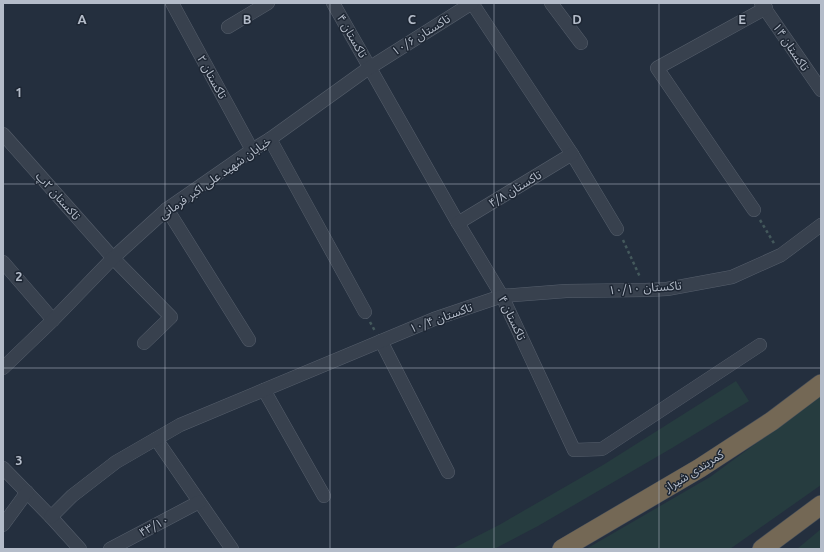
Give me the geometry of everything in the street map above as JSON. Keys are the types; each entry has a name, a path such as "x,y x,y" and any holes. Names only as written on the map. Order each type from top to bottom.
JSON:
{"highway":[{"name":"کمربندی شیراز","path":"562,549 700,468 772,421 821,384"},
{"path":"762,549 821,505"}],"street":[{"name":"تاکستان ۲","path":"172,3 252,150"},
{"path":"228,27 268,3"},
{"name":"تاکستان ۴","path":"333,3 458,223 502,296 574,450 602,449 760,345"},
{"path":"472,3 572,154 617,229"},
{"name":"تاکستان ۱۰/۶","path":"370,68 472,3"},
{"path":"551,3 581,43"},
{"path":"754,210 657,68 763,6"},
{"name":"تاکستان ۱۴","path":"763,6 821,90"},
{"name":"خیابان شهید علی اکبر فرمانی","path":"3,368 53,320 113,258 167,209 270,139 370,68"},
{"name":"تاکستان ۲پ","path":"3,134 113,258 171,317 144,343"},
{"path":"270,139 365,312"},
{"name":"تاکستان ۴/۸","path":"458,223 572,154"},
{"path":"167,209 249,340"},
{"name":"تاکستان ۱۰/۱۰","path":"502,296 566,291 667,289 732,277 781,256 821,225"},
{"path":"3,262 53,320"},
{"name":"تاکستان ۱۰/۴","path":"52,517 72,496 116,462 180,425 434,319 502,296"},
{"path":"381,341 448,472"},
{"path":"264,390 324,496"},
{"path":"156,439 232,549"},
{"path":"3,468 52,517 80,549"},
{"path":"3,525 27,492"},
{"name":"۴۳/۱۰","path":"110,549 199,502"}],"path":[{"path":"754,210 781,256"},
{"path":"617,229 646,290"},
{"path":"365,312 381,341"}],"green space":[{"path":"736,381 749,401 672,448 538,526 494,549 452,549 499,525 603,465"},
{"path":"821,396 821,485 730,549 586,549 710,477"},
{"path":"821,529 821,549 797,549"}]}
